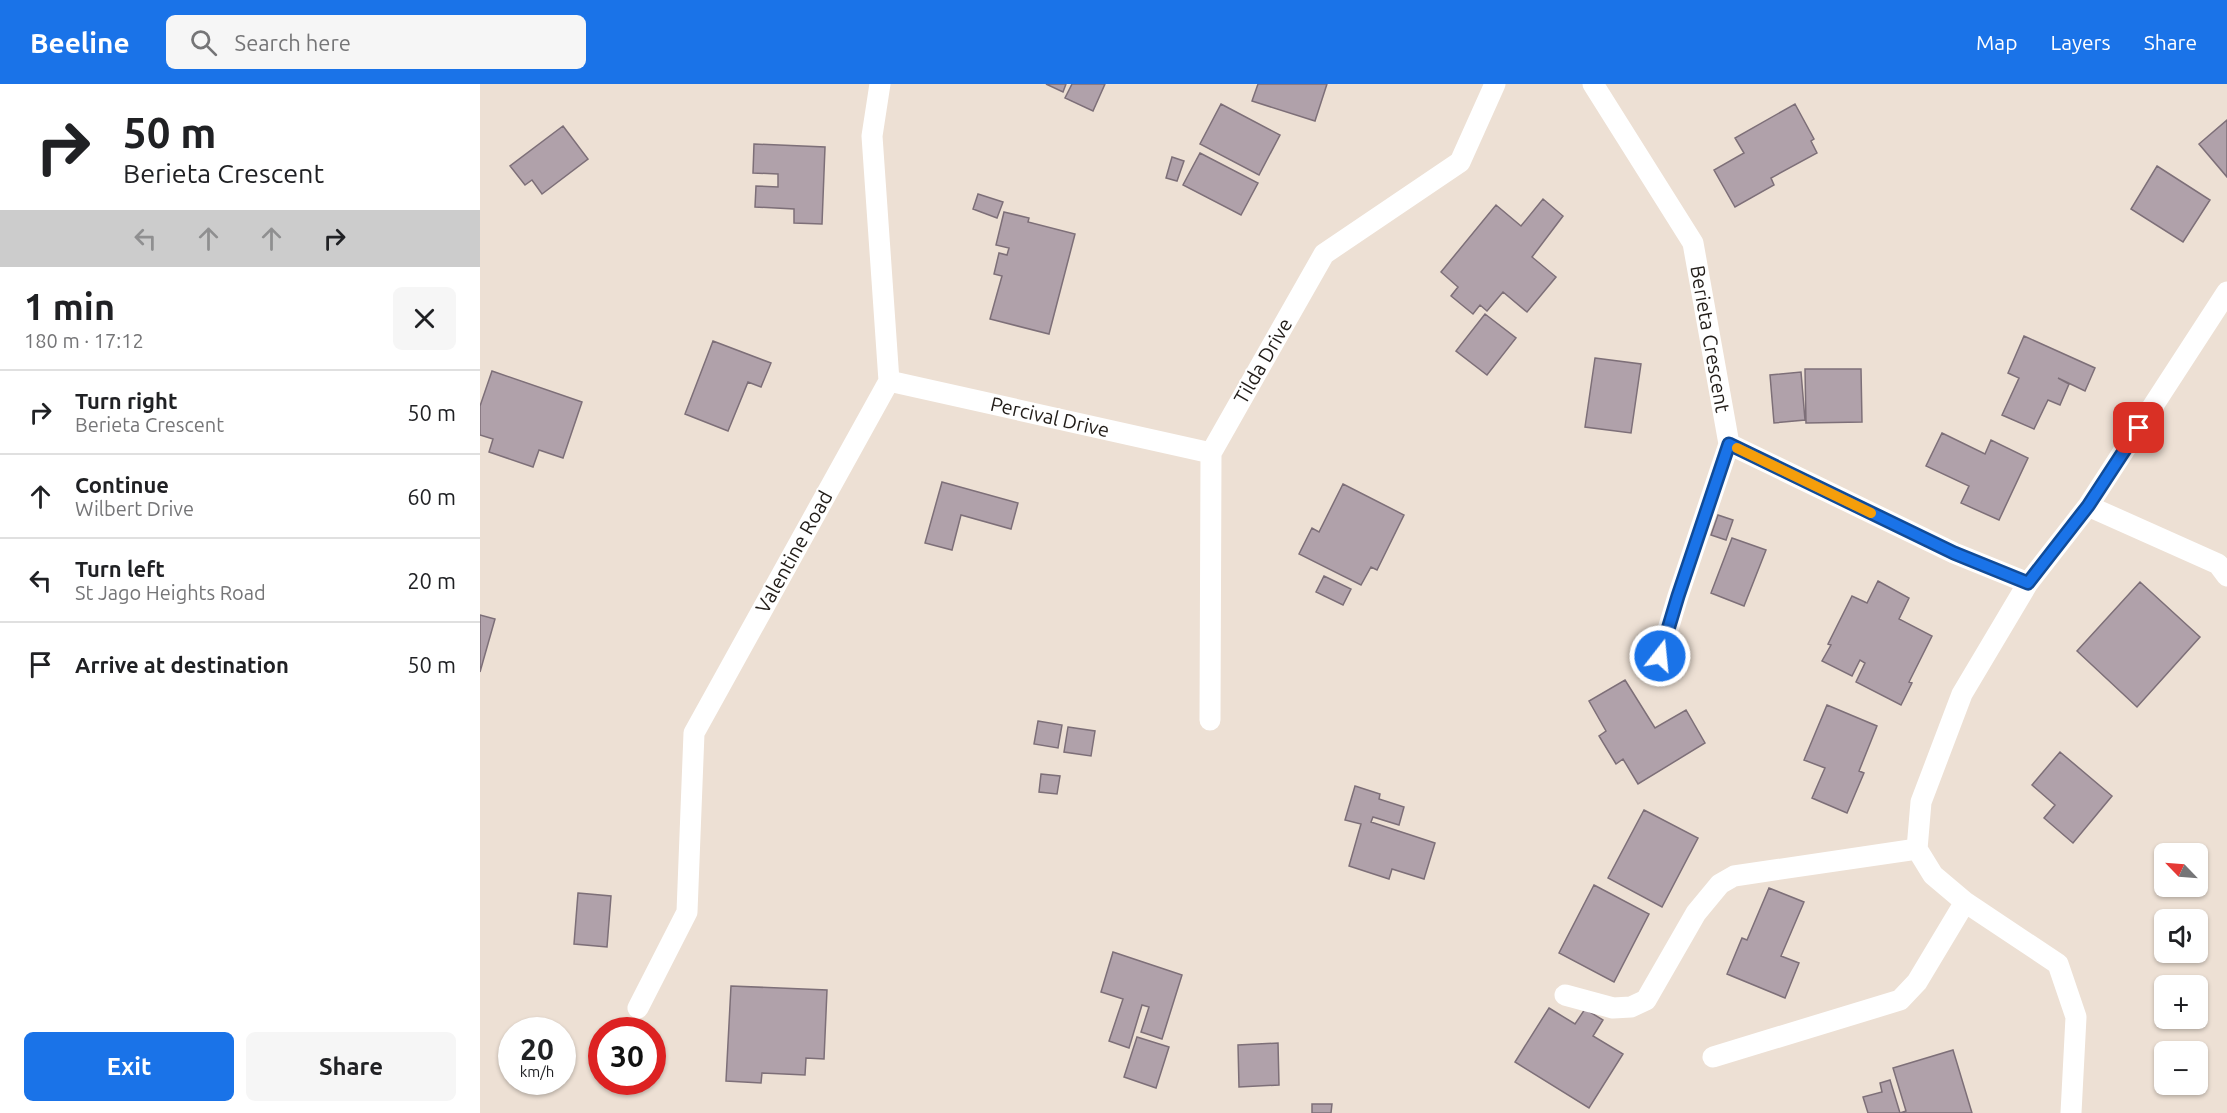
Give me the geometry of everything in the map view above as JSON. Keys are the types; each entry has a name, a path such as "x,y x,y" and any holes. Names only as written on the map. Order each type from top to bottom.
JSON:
{"street":[{"path":"880,84 872,136 889,381"},
{"name":"Tilda Drive","path":"1210,720 1211,453 1324,254 1460,162 1495,84"},
{"name":"Berieta Crescent","path":"1593,84 1693,243 1729,444"},
{"path":"2071,1113 2076,1017 2058,964 1965,902 1933,875 1917,849 1921,802 1962,694 2028,583 2088,506 2227,292"},
{"name":"Percival Drive","path":"889,381 1211,453"},
{"name":"Valentine Road","path":"638,1008 687,912 694,733 889,381"},
{"path":"1660,656 1729,444 1954,553 2028,583"},
{"path":"2088,506 2218,564 2227,576"},
{"path":"1565,995 1613,1008 1631,1007 1647,1000 1696,913 1720,884 1734,876 1917,849"},
{"path":"1713,1057 1900,1000 1917,982 1965,902"}],"building":[{"path":"1046,84 1066,84 1063,92"},
{"path":"1072,84 1105,84 1093,111 1065,98"},
{"path":"1258,84 1327,84 1315,121 1252,101"},
{"path":"1221,104 1280,135 1259,175 1200,144"},
{"path":"1795,104 1814,139 1811,141 1817,153 1771,178 1774,185 1735,207 1714,170 1744,153 1735,138"},
{"path":"2227,120 2227,177 2199,144"},
{"path":"563,126 588,159 542,194 532,180 525,185 510,166"},
{"path":"754,144 825,147 822,224 794,223 794,209 755,207 756,186 778,187 778,174 753,173"},
{"path":"1200,153 1258,183 1241,215 1183,185"},
{"path":"1172,157 1184,161 1177,181 1166,178"},
{"path":"2157,166 2210,200 2183,242 2131,209"},
{"path":"978,194 1003,202 997,218 973,209"},
{"path":"1543,199 1563,216 1532,257 1556,277 1527,312 1503,292 1487,311 1480,305 1473,314 1451,296 1458,287 1441,272 1496,205 1521,226"},
{"path":"1004,212 1029,218 1028,222 1075,234 1049,334 990,319 1002,276 994,274 999,253 1007,255 1009,248 996,245"},
{"path":"1485,314 1516,338 1487,375 1456,351"},
{"path":"2024,336 2095,368 2085,391 2058,378 2069,384 2060,405 2048,400 2034,429 2002,415 2019,378 2008,373"},
{"path":"713,341 771,363 761,387 748,382 728,431 685,414"},
{"path":"1595,358 1641,364 1631,433 1585,427"},
{"path":"1805,369 1861,369 1862,422 1806,423"},
{"path":"492,371 582,402 563,458 539,450 533,467 489,452 493,439 480,435 480,406"},
{"path":"1801,372 1805,420 1774,423 1770,375"},
{"path":"1942,433 1985,454 1991,440 2028,458 1999,520 1961,503 1969,486 1926,466"},
{"path":"942,482 1018,503 1011,529 961,515 952,550 925,543"},
{"path":"1343,484 1404,515 1377,570 1371,567 1361,585 1299,554 1312,528 1319,532"},
{"path":"1718,515 1733,520 1726,540 1711,535"},
{"path":"1732,538 1766,550 1744,606 1711,593"},
{"path":"1324,576 1351,589 1343,605 1316,592"},
{"path":"1878,581 1909,598 1899,619 1932,636 1909,682 1912,683 1901,705 1856,682 1865,663 1860,660 1852,676 1822,661 1852,596 1867,603"},
{"path":"2140,582 2200,637 2137,707 2077,651"},
{"path":"480,615 495,619 480,672"},
{"path":"1625,680 1655,728 1686,710 1705,743 1638,784 1623,759 1616,764 1599,736 1606,731 1589,701"},
{"path":"1827,705 1877,726 1859,771 1864,773 1847,813 1812,798 1825,768 1804,760"},
{"path":"1038,721 1062,725 1058,748 1034,744"},
{"path":"1068,727 1095,731 1091,756 1064,752"},
{"path":"2060,752 2112,796 2073,843 2044,818 2055,805 2032,785"},
{"path":"1041,774 1060,776 1057,794 1039,792"},
{"path":"1355,786 1380,794 1379,799 1404,807 1399,825 1373,817 1371,822 1435,843 1424,879 1392,869 1389,879 1349,866 1361,824 1345,820"},
{"path":"1644,810 1698,838 1662,907 1608,878"},
{"path":"1594,885 1649,914 1614,982 1559,953"},
{"path":"1769,888 1804,902 1781,956 1799,963 1785,998 1727,974 1742,938 1747,940"},
{"path":"578,893 611,896 607,947 574,944"},
{"path":"1113,952 1182,975 1162,1039 1141,1032 1149,1007 1142,1005 1129,1048 1109,1041 1123,999 1101,992"},
{"path":"731,986 827,990 824,1059 806,1058 805,1075 762,1073 761,1083 726,1081"},
{"path":"1549,1008 1575,1024 1585,1009 1603,1020 1593,1036 1623,1054 1589,1108 1515,1062"},
{"path":"1137,1037 1169,1047 1156,1088 1124,1077"},
{"path":"1278,1043 1279,1085 1239,1087 1238,1045"},
{"path":"1953,1050 1972,1113 1900,1113 1906,1111 1893,1068"},
{"path":"1890,1080 1900,1113 1868,1113 1863,1097 1882,1092 1880,1083"},
{"path":"1312,1104 1332,1104 1331,1113 1312,1113"}],"slow traffic":[{"path":"1737,448 1871,513"}],"route":[{"path":"1660,656 1729,444 1954,553 2028,583 2088,506 2139,428"}]}
